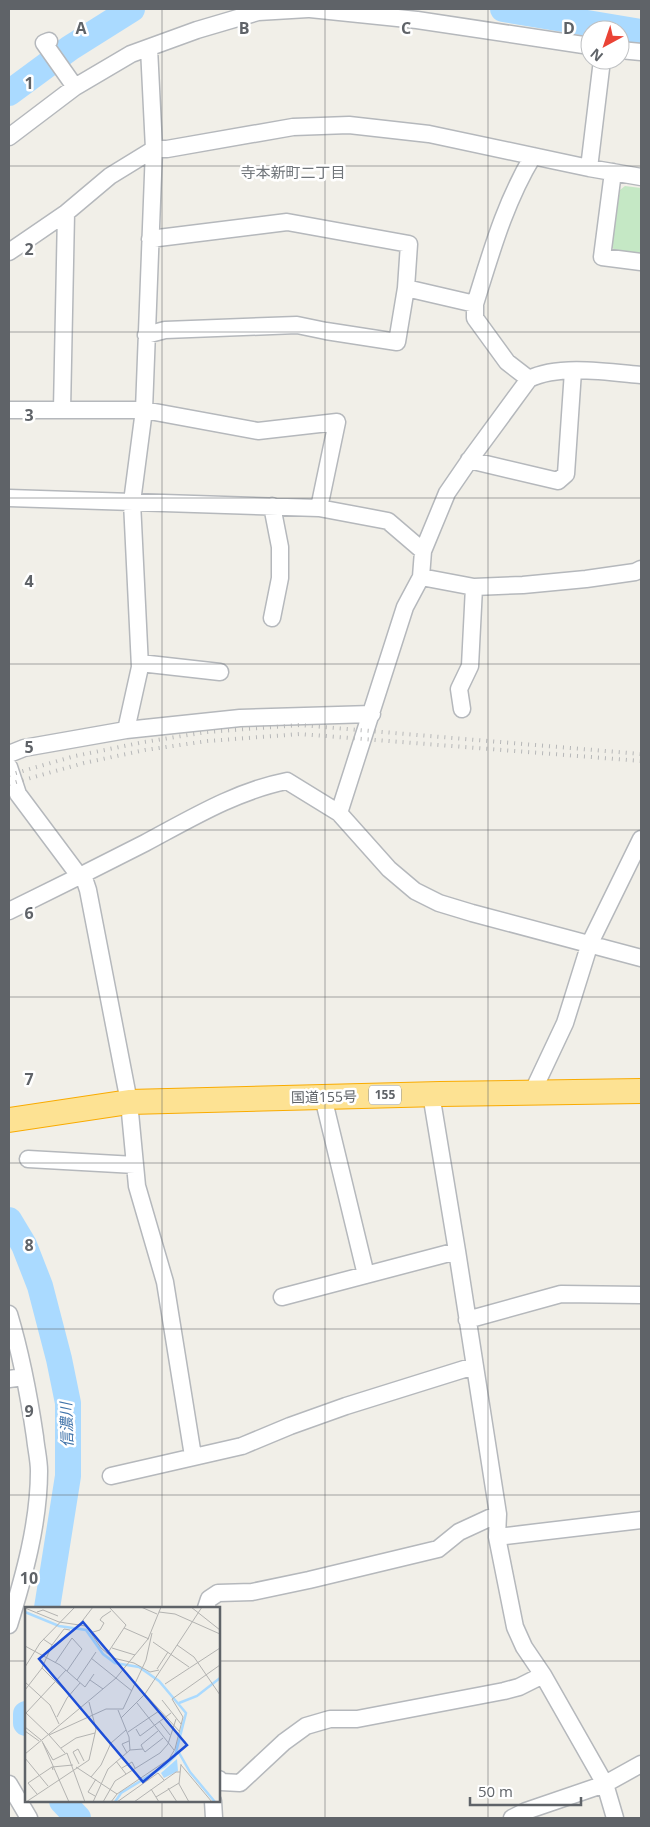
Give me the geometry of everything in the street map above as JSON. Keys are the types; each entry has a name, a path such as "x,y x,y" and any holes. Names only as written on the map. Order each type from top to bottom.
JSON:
{"highway":[{"name":"国道155号","path":"9,1120 129,1102 431,1094 641,1091"}],"street":[{"path":"9,137 75,87 131,54 197,30 258,12 309,9 418,20 580,44"},
{"path":"49,45 75,87"},
{"path":"126,730 140,663 132,502 144,410 154,149 149,48"},
{"path":"590,168 601,70"},
{"path":"9,252 66,213 110,176 154,149 167,149 293,127 349,125 430,134 641,177"},
{"path":"529,379 507,362 475,318 475,304 503,214 518,179 533,156"},
{"path":"613,172 602,256 641,262"},
{"path":"62,410 66,213"},
{"path":"146,335 165,330 297,325 326,332 397,342 406,288 409,244 287,222 150,239"},
{"path":"406,288 475,304"},
{"path":"339,813 405,607 421,578 423,551 447,493 529,379 540,373 584,370 641,374"},
{"path":"470,460 558,481 566,474 573,371"},
{"path":"9,410 144,410 258,431 338,422 319,508"},
{"path":"9,498 319,508 388,521 423,551"},
{"path":"272,506 280,547 280,578 272,618"},
{"path":"421,578 474,587 586,579 635,572 641,569"},
{"path":"462,709 460,689 470,666 474,587"},
{"path":"140,663 220,672"},
{"path":"9,754 24,748 126,730 240,718 372,714"},
{"path":"9,767 18,794 81,876 88,890 129,1102 137,1186 165,1282 193,1456"},
{"path":"9,912 218,804 287,781 339,813 389,869 415,891 439,903 472,913 641,958"},
{"path":"532,1093 565,1023 590,944 641,839"},
{"path":"431,1094 498,1514 497,1537 515,1626 524,1647 606,1784 615,1818"},
{"path":"323,1097 366,1275"},
{"path":"28,1159 135,1165"},
{"path":"282,1297 457,1251"},
{"path":"467,1320 561,1294 641,1295"},
{"path":"9,1314 16,1336 16,1378 32,1417 39,1470 37,1498 25,1566 9,1625"},
{"path":"111,1476 242,1446 290,1426 474,1366"},
{"path":"206,1607 209,1598 218,1593 252,1592 438,1549 459,1532 498,1514"},
{"path":"497,1537 641,1520"},
{"path":"220,1780 240,1783 284,1742 306,1726 330,1719 357,1718 504,1691 519,1687 543,1676"},
{"path":"512,1818 526,1811 606,1784 641,1764"},
{"path":"9,1784 29,1818"},
{"path":"213,1802 214,1818"}],"green space":[{"path":"625,186 641,188 641,254 615,250 611,247 620,190"}],"waterway":[{"name":"信濃川","path":"9,93 70,48 132,9"},
{"name":"信濃川","path":"503,9 641,32"},
{"name":"信濃川","path":"9,1220 24,1245 40,1286 68,1403 68,1476 47,1607"},
{"name":"信濃川","path":"63,1802 78,1818"}],"railway":[{"path":"9,775 75,756 144,742 207,732 300,725 641,754"},
{"path":"9,784 84,763 145,750 208,741 300,734 641,761"}],"district":[{"name":"寺本新町二丁目","path":"293,173"}]}
